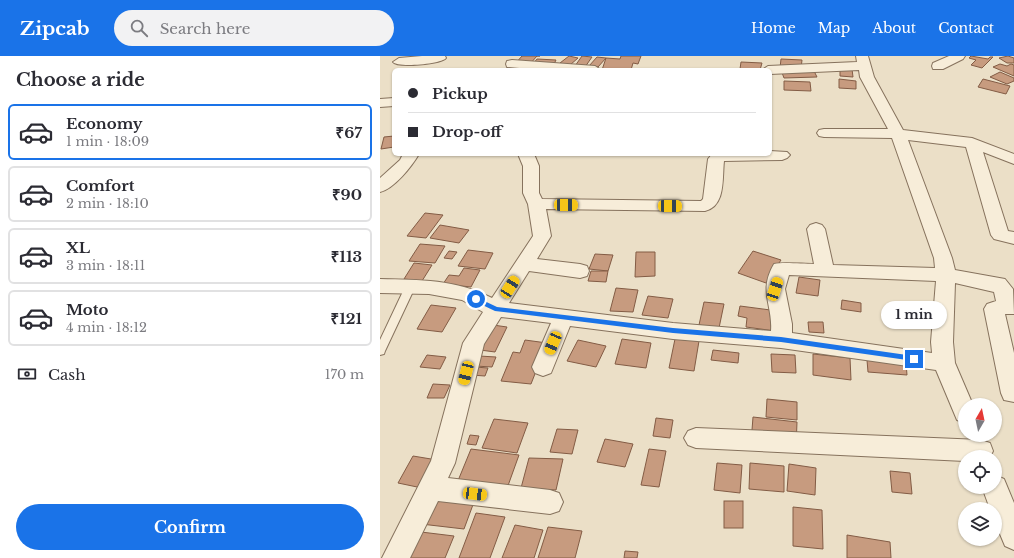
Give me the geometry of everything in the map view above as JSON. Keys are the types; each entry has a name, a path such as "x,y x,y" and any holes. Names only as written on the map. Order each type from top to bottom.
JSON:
{"street":[{"path":"938,66 959,56"},
{"path":"399,62 439,61"},
{"path":"772,70 862,61 898,134 943,258 946,275 942,342 944,363 959,398"},
{"path":"512,63 571,68"},
{"path":"380,103 392,102"},
{"path":"824,134 898,134 972,143 1014,159"},
{"path":"972,143 1000,235 1014,238"},
{"path":"772,155 782,155"},
{"path":"380,186 406,162 410,156"},
{"path":"396,558 443,463 474,343 542,236 536,204 531,193 531,166 527,156"},
{"path":"536,204 705,206 712,201 718,156"},
{"path":"816,229 824,271"},
{"path":"524,264 580,272"},
{"path":"781,340 782,324 775,289 788,270 946,275 1009,297"},
{"path":"380,286 411,285 467,294 495,309 673,331 781,340 944,363"},
{"path":"1009,297 994,309 1012,393"},
{"path":"543,367 563,318"},
{"path":"696,438 980,448"},
{"path":"430,488 550,502"},
{"path":"998,494 1014,537"}],"lane":[{"path":"380,351 411,285"}],"building":[{"path":"522,56 537,56 529,65 515,64"},
{"path":"569,56 578,58 570,65 560,63"},
{"path":"582,56 592,57 585,67 575,66"},
{"path":"621,56 641,56 638,64 633,63 632,68 603,68 606,58 620,59"},
{"path":"971,56 988,59 993,57 982,68 971,65 976,60 969,58"},
{"path":"1008,56 1014,58 1014,63 1007,63 999,58"},
{"path":"597,57 606,58 598,67 589,66"},
{"path":"537,59 556,60 553,66 533,64"},
{"path":"781,59 802,60 801,69 780,68"},
{"path":"741,62 762,63 761,68 740,68"},
{"path":"1000,64 1007,66 1011,64 1014,65 1014,76 993,67"},
{"path":"840,68 852,69 853,77 840,76"},
{"path":"781,70 814,71 817,77 784,78"},
{"path":"1000,72 1014,78 1014,81 1007,84 990,77"},
{"path":"839,79 856,81 856,89 839,88"},
{"path":"983,79 1010,86 1006,94 978,87"},
{"path":"784,81 810,82 811,91 784,90"},
{"path":"392,136 392,147 381,149 384,137"},
{"path":"425,213 443,215 426,238 407,236"},
{"path":"440,225 469,230 459,243 430,238"},
{"path":"420,244 445,246 435,263 409,261"},
{"path":"468,250 493,253 485,269 458,266"},
{"path":"449,251 457,252 452,259 444,258"},
{"path":"753,251 781,260 766,283 738,273"},
{"path":"636,252 655,252 655,276 635,277"},
{"path":"595,254 613,255 608,271 589,269"},
{"path":"414,263 432,265 422,281 404,279"},
{"path":"464,268 480,270 471,287 443,284 449,275 459,276"},
{"path":"591,271 608,271 606,282 588,281"},
{"path":"799,277 820,280 818,296 796,293"},
{"path":"616,288 638,290 633,312 610,311"},
{"path":"648,296 673,299 668,318 642,315"},
{"path":"842,300 861,303 861,312 841,309"},
{"path":"704,302 724,304 719,328 699,325"},
{"path":"431,305 456,308 442,332 417,329"},
{"path":"740,306 778,311 775,331 746,327 747,318 738,316"},
{"path":"808,322 823,322 824,333 809,332"},
{"path":"493,325 507,327 495,352 480,350"},
{"path":"622,339 651,343 646,368 615,364"},
{"path":"675,339 699,341 694,371 669,368"},
{"path":"525,340 547,343 531,384 501,381 513,352 520,353"},
{"path":"578,340 606,346 596,367 567,361"},
{"path":"713,350 739,353 738,363 711,360"},
{"path":"771,354 795,355 796,373 772,372"},
{"path":"813,354 850,358 851,380 813,375"},
{"path":"427,355 446,357 440,369 420,367"},
{"path":"479,356 496,357 492,367 475,366"},
{"path":"867,360 906,363 907,375 868,372"},
{"path":"475,367 488,368 485,376 471,375"},
{"path":"433,384 450,385 444,398 427,398"},
{"path":"767,399 797,402 797,420 766,417"},
{"path":"753,417 797,422 796,448 751,443"},
{"path":"656,418 673,420 670,438 653,436"},
{"path":"494,419 528,423 517,453 482,448"},
{"path":"557,429 578,430 572,454 550,452"},
{"path":"470,435 479,436 476,445 467,444"},
{"path":"605,439 633,444 625,467 597,462"},
{"path":"471,449 519,455 505,494 455,488"},
{"path":"649,449 666,451 659,487 641,485"},
{"path":"413,456 437,460 422,488 398,483"},
{"path":"529,458 563,459 556,490 521,488"},
{"path":"717,463 742,465 740,493 714,490"},
{"path":"750,463 784,466 784,492 749,489"},
{"path":"789,464 816,468 815,495 787,491"},
{"path":"890,471 910,473 912,494 892,492"},
{"path":"433,497 474,502 464,529 421,524"},
{"path":"724,501 743,501 743,528 724,528"},
{"path":"793,507 822,510 823,549 793,546"},
{"path":"476,513 505,517 490,558 459,558"},
{"path":"515,525 543,530 534,558 502,558"},
{"path":"548,527 582,531 575,558 538,558"},
{"path":"421,532 454,536 445,558 409,558"},
{"path":"847,535 890,542 891,558 847,558"},
{"path":"625,551 638,552 637,558 624,558"}],"route":[{"path":"476,299 495,309 673,331 781,340 914,359"}]}
